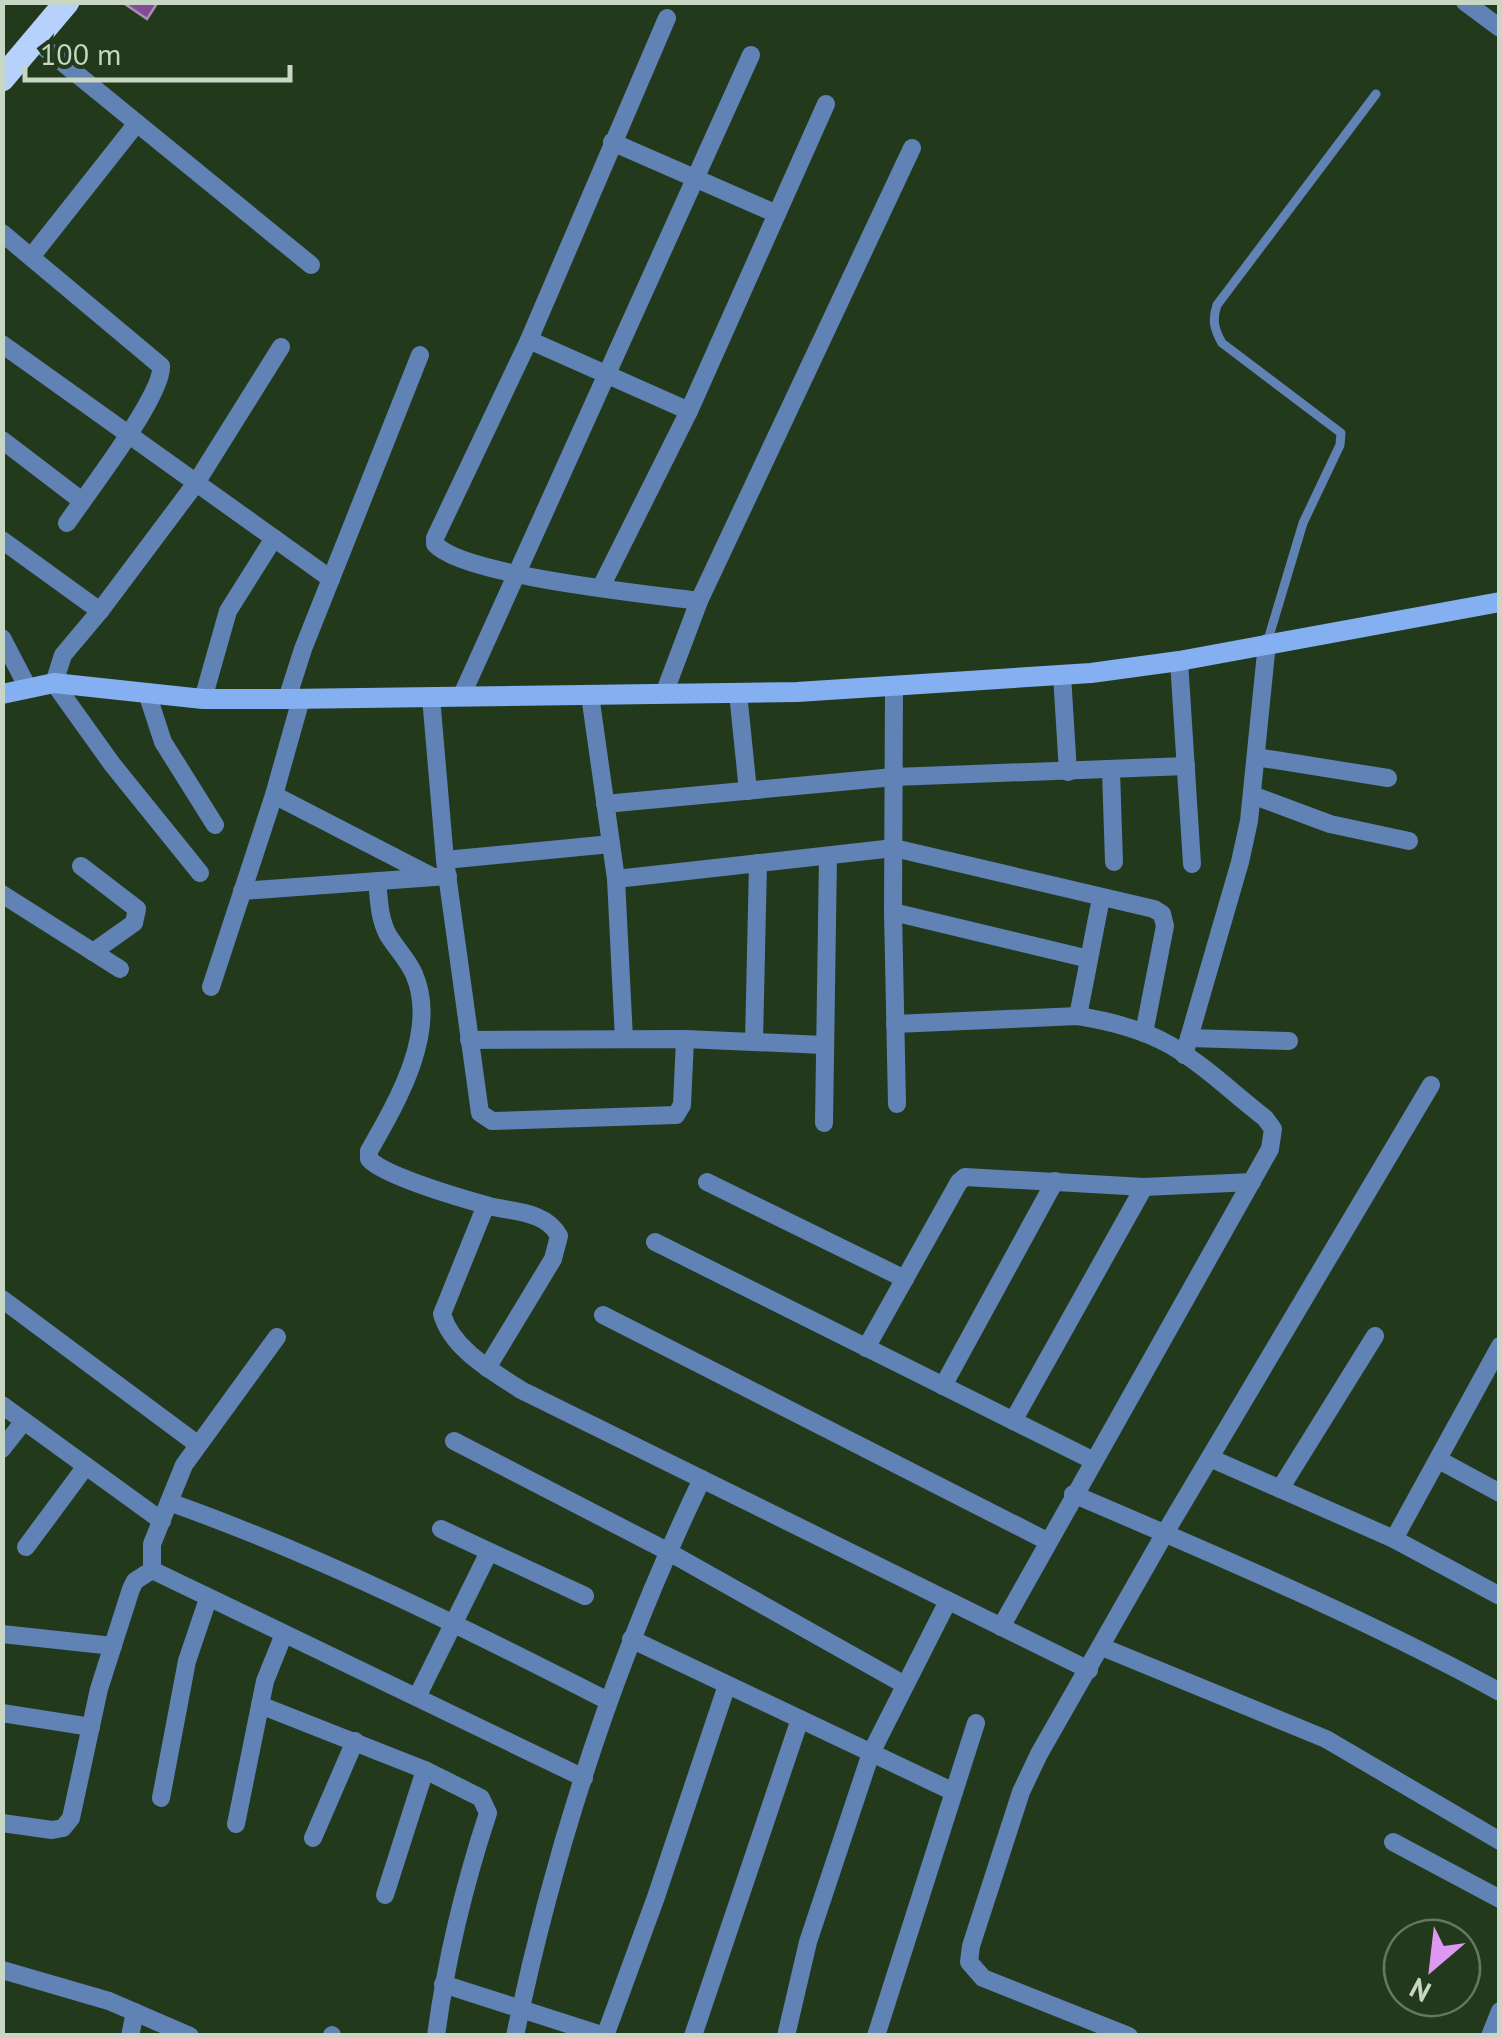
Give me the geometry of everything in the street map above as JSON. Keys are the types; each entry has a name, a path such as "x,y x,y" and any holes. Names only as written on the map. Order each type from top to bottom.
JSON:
{"main road":[{"path":"2,79 67,2"},
{"path":"2,694 54,683 203,699 738,693 894,686 1062,675 1179,661 1500,602"}],"street":[{"path":"1465,2 1500,28"},
{"path":"667,18 529,340 435,544 445,554 518,575 698,600"},
{"path":"35,40 311,265"},
{"path":"461,697 751,55"},
{"path":"601,587 689,411 826,104"},
{"path":"31,257 137,123"},
{"path":"612,142 777,214"},
{"path":"664,694 698,600 912,148"},
{"path":"2,233 161,366 161,379 67,523"},
{"path":"529,340 689,411"},
{"path":"2,344 331,579"},
{"path":"200,873 112,764 54,683 63,654 196,483 281,347"},
{"path":"212,987 274,795 294,699 331,579 420,355"},
{"path":"2,440 82,501"},
{"path":"203,699 228,611 274,538"},
{"path":"2,540 100,610"},
{"path":"2,638 28,688"},
{"path":"1187,1047 1240,862 1252,795 1267,644"},
{"path":"1179,661 1192,864"},
{"path":"1062,675 1068,772"},
{"path":"894,686 897,1104"},
{"path":"147,693 163,742 214,825"},
{"path":"738,693 748,791"},
{"path":"590,695 616,879 624,1039"},
{"path":"431,698 442,871 480,1114 492,1121 676,1115 682,1105 685,1039"},
{"path":"1256,757 1388,778"},
{"path":"605,804 894,777 1186,766"},
{"path":"1110,771 1114,862"},
{"path":"274,795 442,871"},
{"path":"1252,795 1330,824 1409,841"},
{"path":"242,891 377,881 611,844"},
{"path":"616,879 894,848 1154,910 1165,919 1144,1033"},
{"path":"824,1123 828,856"},
{"path":"754,1042 758,864"},
{"path":"81,866 137,909 134,922 93,952"},
{"path":"377,881 387,933 413,971 421,993 418,1039 398,1098 370,1151 370,1159 375,1165 486,1205 538,1216 555,1227 560,1236 553,1259 487,1368"},
{"path":"2,894 120,969"},
{"path":"1078,1016 1101,898"},
{"path":"893,912 1089,960"},
{"path":"895,1024 1078,1016 1187,1047 1289,1041"},
{"path":"469,1040 685,1039 823,1045"},
{"path":"1001,1627 1252,1182 1273,1138 1273,1129 1265,1118 1209,1075 1187,1047"},
{"path":"1129,2036 983,1978 969,1962 971,1946 1021,1792 1040,1754 1165,1533 1431,1086"},
{"path":"866,1348 958,1182 965,1177 1144,1188 1252,1182"},
{"path":"943,1386 1055,1181"},
{"path":"707,1182 904,1279"},
{"path":"1014,1421 1144,1188"},
{"path":"486,1205 442,1314 446,1328 458,1343 487,1368 521,1390 1089,1670"},
{"path":"655,1242 1092,1460"},
{"path":"2,1298 197,1444"},
{"path":"602,1315 1047,1541"},
{"path":"1280,1489 1375,1336"},
{"path":"2,1824 52,1830 63,1828 71,1818 112,1646 131,1589 151,1562 169,1502 197,1444 277,1337"},
{"path":"1394,1540 1500,1346"},
{"path":"2,1406 162,1521"},
{"path":"2,1449 24,1421"},
{"path":"454,1441 667,1552 905,1685"},
{"path":"1210,1458 1394,1540 1500,1596"},
{"path":"1439,1460 1500,1494"},
{"path":"26,1547 86,1466"},
{"path":"516,2036 608,1701 667,1552 702,1480"},
{"path":"1073,1494 1386,1631 1500,1692"},
{"path":"169,1502 260,1534 455,1623 608,1701"},
{"path":"441,1529 585,1596"},
{"path":"417,1697 489,1552"},
{"path":"151,1562 208,1599 584,1778"},
{"path":"161,1798 188,1661 208,1599"},
{"path":"786,2036 808,1942 871,1753 948,1601"},
{"path":"2,1634 112,1646"},
{"path":"236,1824 270,1663 284,1634"},
{"path":"631,1639 954,1792"},
{"path":"1102,1646 1326,1739 1500,1841"},
{"path":"443,1984 605,2036 727,1685"},
{"path":"260,1704 425,1770 481,1798 488,1813 472,1862 443,1984 436,2036"},
{"path":"2,1714 91,1727"},
{"path":"694,2036 800,1720"},
{"path":"876,2036 976,1723"},
{"path":"313,1838 355,1741"},
{"path":"385,1895 425,1770"},
{"path":"1393,1842 1500,1899"},
{"path":"2,1970 135,2012 190,2036"},
{"path":"1490,2036 1500,2011"},
{"path":"130,2036 135,2012"}],"lane":[{"path":"1267,644 1303,523 1340,445 1341,432 1222,342 1214,315 1217,305 1376,94"}],"building":[{"path":"122,2 158,2 147,19"}]}
